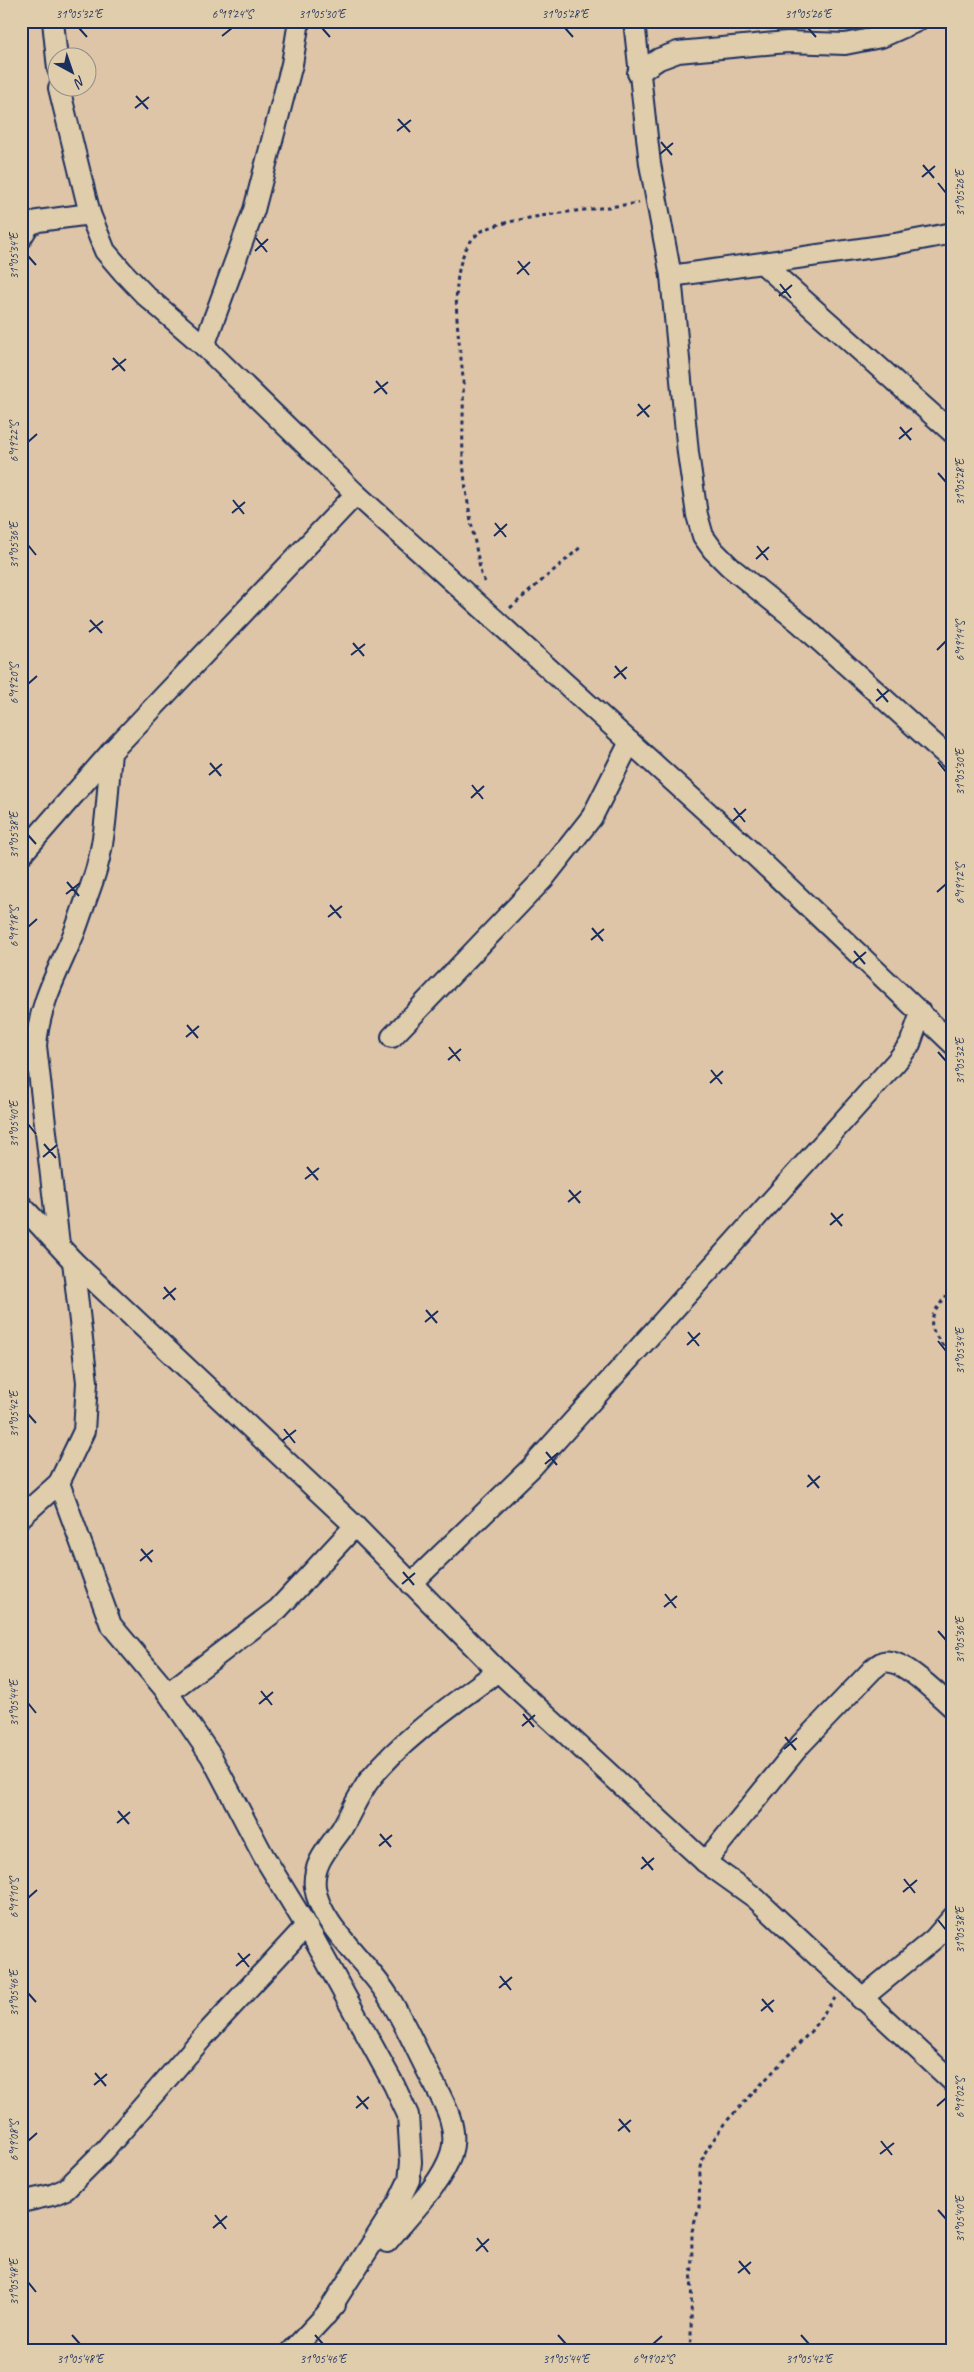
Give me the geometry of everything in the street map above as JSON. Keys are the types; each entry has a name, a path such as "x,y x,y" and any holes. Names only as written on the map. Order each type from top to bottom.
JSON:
{"street":[{"path":"53,21 56,48"},
{"path":"204,346 254,210 292,64 299,21"},
{"path":"634,21 638,74 657,201 671,276 688,453 697,515 703,536 713,550 730,567 801,624 953,761"},
{"path":"638,74 659,59 678,52 787,42 845,44 881,37 917,21"},
{"path":"61,98 90,214 105,251 123,272 146,296 204,346 356,494 747,848 951,1043"},
{"path":"21,238 29,225 38,221 90,214"},
{"path":"671,276 763,264 953,233"},
{"path":"763,264 953,434"},
{"path":"21,855 111,752 356,494"},
{"path":"392,1037 544,878 592,817 630,742"},
{"path":"59,1245 36,1046 38,1023 46,995 75,930 94,878 104,837 111,752"},
{"path":"411,1584 532,1467 897,1060 910,1044 921,1013"},
{"path":"910,1044 951,1043"},
{"path":"21,1205 73,1261 356,1526 498,1671 705,1862 754,1897 861,1999 953,2082"},
{"path":"21,1518 60,1484 84,1431 87,1382 73,1261"},
{"path":"60,1484 111,1625 168,1693 211,1756 263,1855 306,1926 394,2085 408,2115 409,2180 398,2203 326,2315"},
{"path":"168,1693 278,1608 356,1526"},
{"path":"705,1862 801,1744 882,1662 892,1662 907,1669 953,1708"},
{"path":"292,2351 326,2315 439,2178 451,2153 454,2130 443,2101 388,1995 332,1924 319,1901 314,1887 315,1872 322,1856 353,1810 370,1780 383,1764 435,1718 498,1671"},
{"path":"861,1999 934,1939 953,1917"},
{"path":"21,2202 52,2195 66,2189 105,2150 204,2035 306,1926"}],"path":[{"path":"487,587 481,574 463,459 463,379 454,306 461,264 470,242 489,228 515,221 657,201"},
{"path":"496,620 582,546"},
{"path":"953,1288 933,1312 932,1318 932,1330 937,1339 953,1357"},
{"path":"688,2351 691,2340 692,2231 699,2208 700,2172 704,2154 724,2124 811,2031 846,1984"}]}
